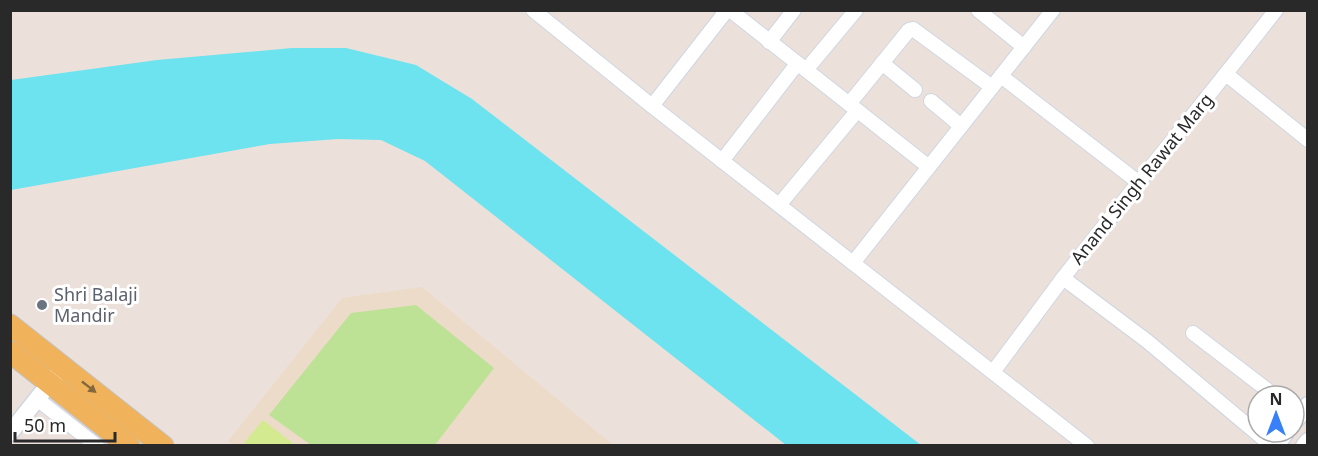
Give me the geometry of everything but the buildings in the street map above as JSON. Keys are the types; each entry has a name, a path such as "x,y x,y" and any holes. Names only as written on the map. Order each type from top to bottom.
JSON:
{"main road":[{"path":"10,325 163,446"},
{"path":"10,352 44,391 125,444"}],"street":[{"path":"533,10 652,106 1087,446"},
{"path":"652,106 728,10 929,167"},
{"path":"770,42 794,10"},
{"path":"722,161 802,67 856,10"},
{"path":"853,263 1053,10"},
{"name":"Anand Singh Rawat Marg","path":"1274,446 1147,341 1063,278 1276,10"},
{"path":"980,11 1024,47"},
{"path":"779,205 853,107 882,63 909,30 913,29 996,82 1138,182"},
{"path":"882,63 915,90"},
{"path":"1226,74 1307,140"},
{"path":"931,101 961,126"},
{"path":"993,372 1063,278"},
{"path":"1193,333 1259,384"},
{"path":"10,433 63,366"},
{"path":"44,391 97,446"},
{"path":"1304,446 1308,441"}],"shaded area":[{"path":"422,287 613,445 233,446 228,441 342,298"}],"green space":[{"path":"416,305 494,368 435,445 311,445 269,415 351,313"},
{"path":"263,420 295,445 248,445 244,443"}],"water":[{"path":"292,48 346,48 416,65 472,99 921,445 786,445 425,161 381,140 338,139 270,144 11,190 11,80 157,60"}],"place":[{"name":"Shri Balaji Mandir","path":"42,305"}]}
